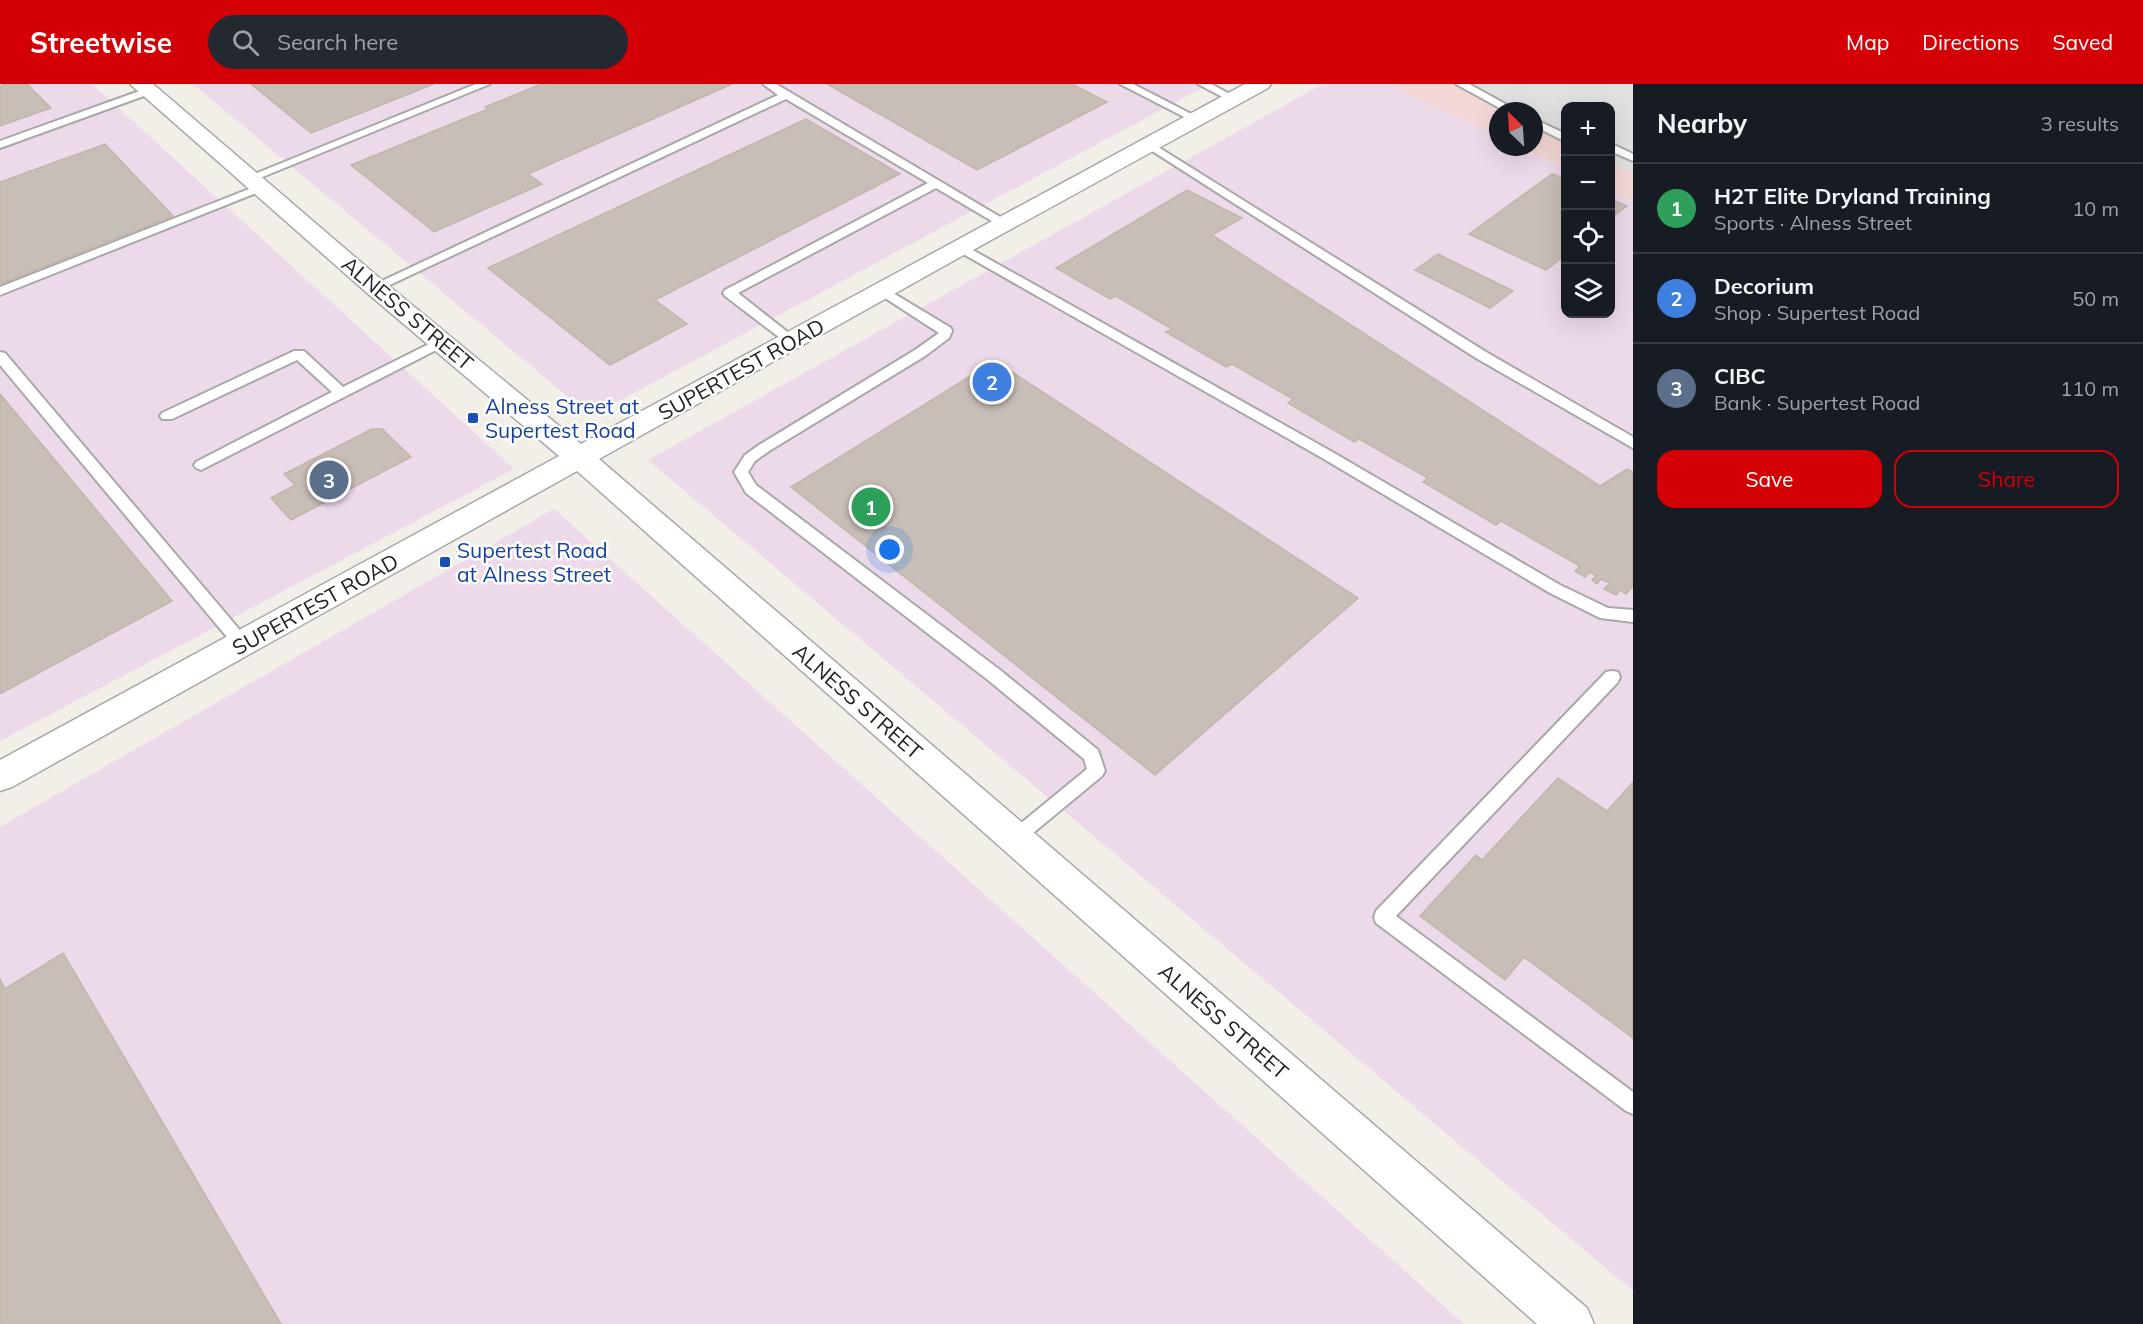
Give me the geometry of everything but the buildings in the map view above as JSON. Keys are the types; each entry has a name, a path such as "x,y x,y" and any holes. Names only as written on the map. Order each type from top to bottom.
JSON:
{"street":[{"name":"SUPERTEST ROAD","path":"0,777 1261,84"},
{"name":"ALNESS STREET","path":"144,88 256,182 375,287 579,457 1571,1324"}],"lane":[{"path":"0,291 485,84"},
{"path":"768,84 1006,224"},
{"path":"1125,84 1196,119"},
{"path":"1203,84 1234,99"},
{"path":"1461,84 1496,102"},
{"path":"0,145 144,88"},
{"path":"375,287 786,95"},
{"path":"1543,127 1561,136"},
{"path":"1150,145 1481,355 1633,443"},
{"path":"1615,148 1633,158"},
{"path":"793,341 729,293 936,183"},
{"path":"962,248 1329,456 1555,589 1606,614 1633,616"},
{"path":"883,291 946,331 944,335 920,353 764,448 750,458 741,472 752,489 994,675 1092,755 1096,771 1015,838"},
{"path":"201,465 441,342"},
{"path":"167,416 299,354 341,393"},
{"path":"0,356 243,645"},
{"path":"1612,677 1383,917 1633,1104"}],"shaded area":[{"path":"0,84 92,84 514,469 0,741"},
{"path":"193,84 1209,84 591,416"},
{"path":"1323,84 1387,84 1489,133 1489,156 1538,156 1561,167 1561,318 1615,318 1615,193 1633,202 1633,1291 648,460"},
{"path":"1387,84 1633,84 1633,202 1615,193 1615,102 1561,102 1561,167 1538,156 1543,156 1543,102 1489,102 1489,133"},
{"path":"1453,84 1633,84 1633,174 1615,164 1615,102 1561,102 1561,137 1543,128 1543,102 1490,102"},
{"path":"554,509 1464,1324 0,1324 0,827"}],"place":[{"name":"Decorium","path":"992,382"},
{"name":"Alness Street at Supertest Road","path":"473,418"},
{"name":"CIBC","path":"329,480"},
{"name":"H2T Elite Dryland Training","path":"871,507"},
{"name":"Supertest Road at Alness Street","path":"445,562"}]}
